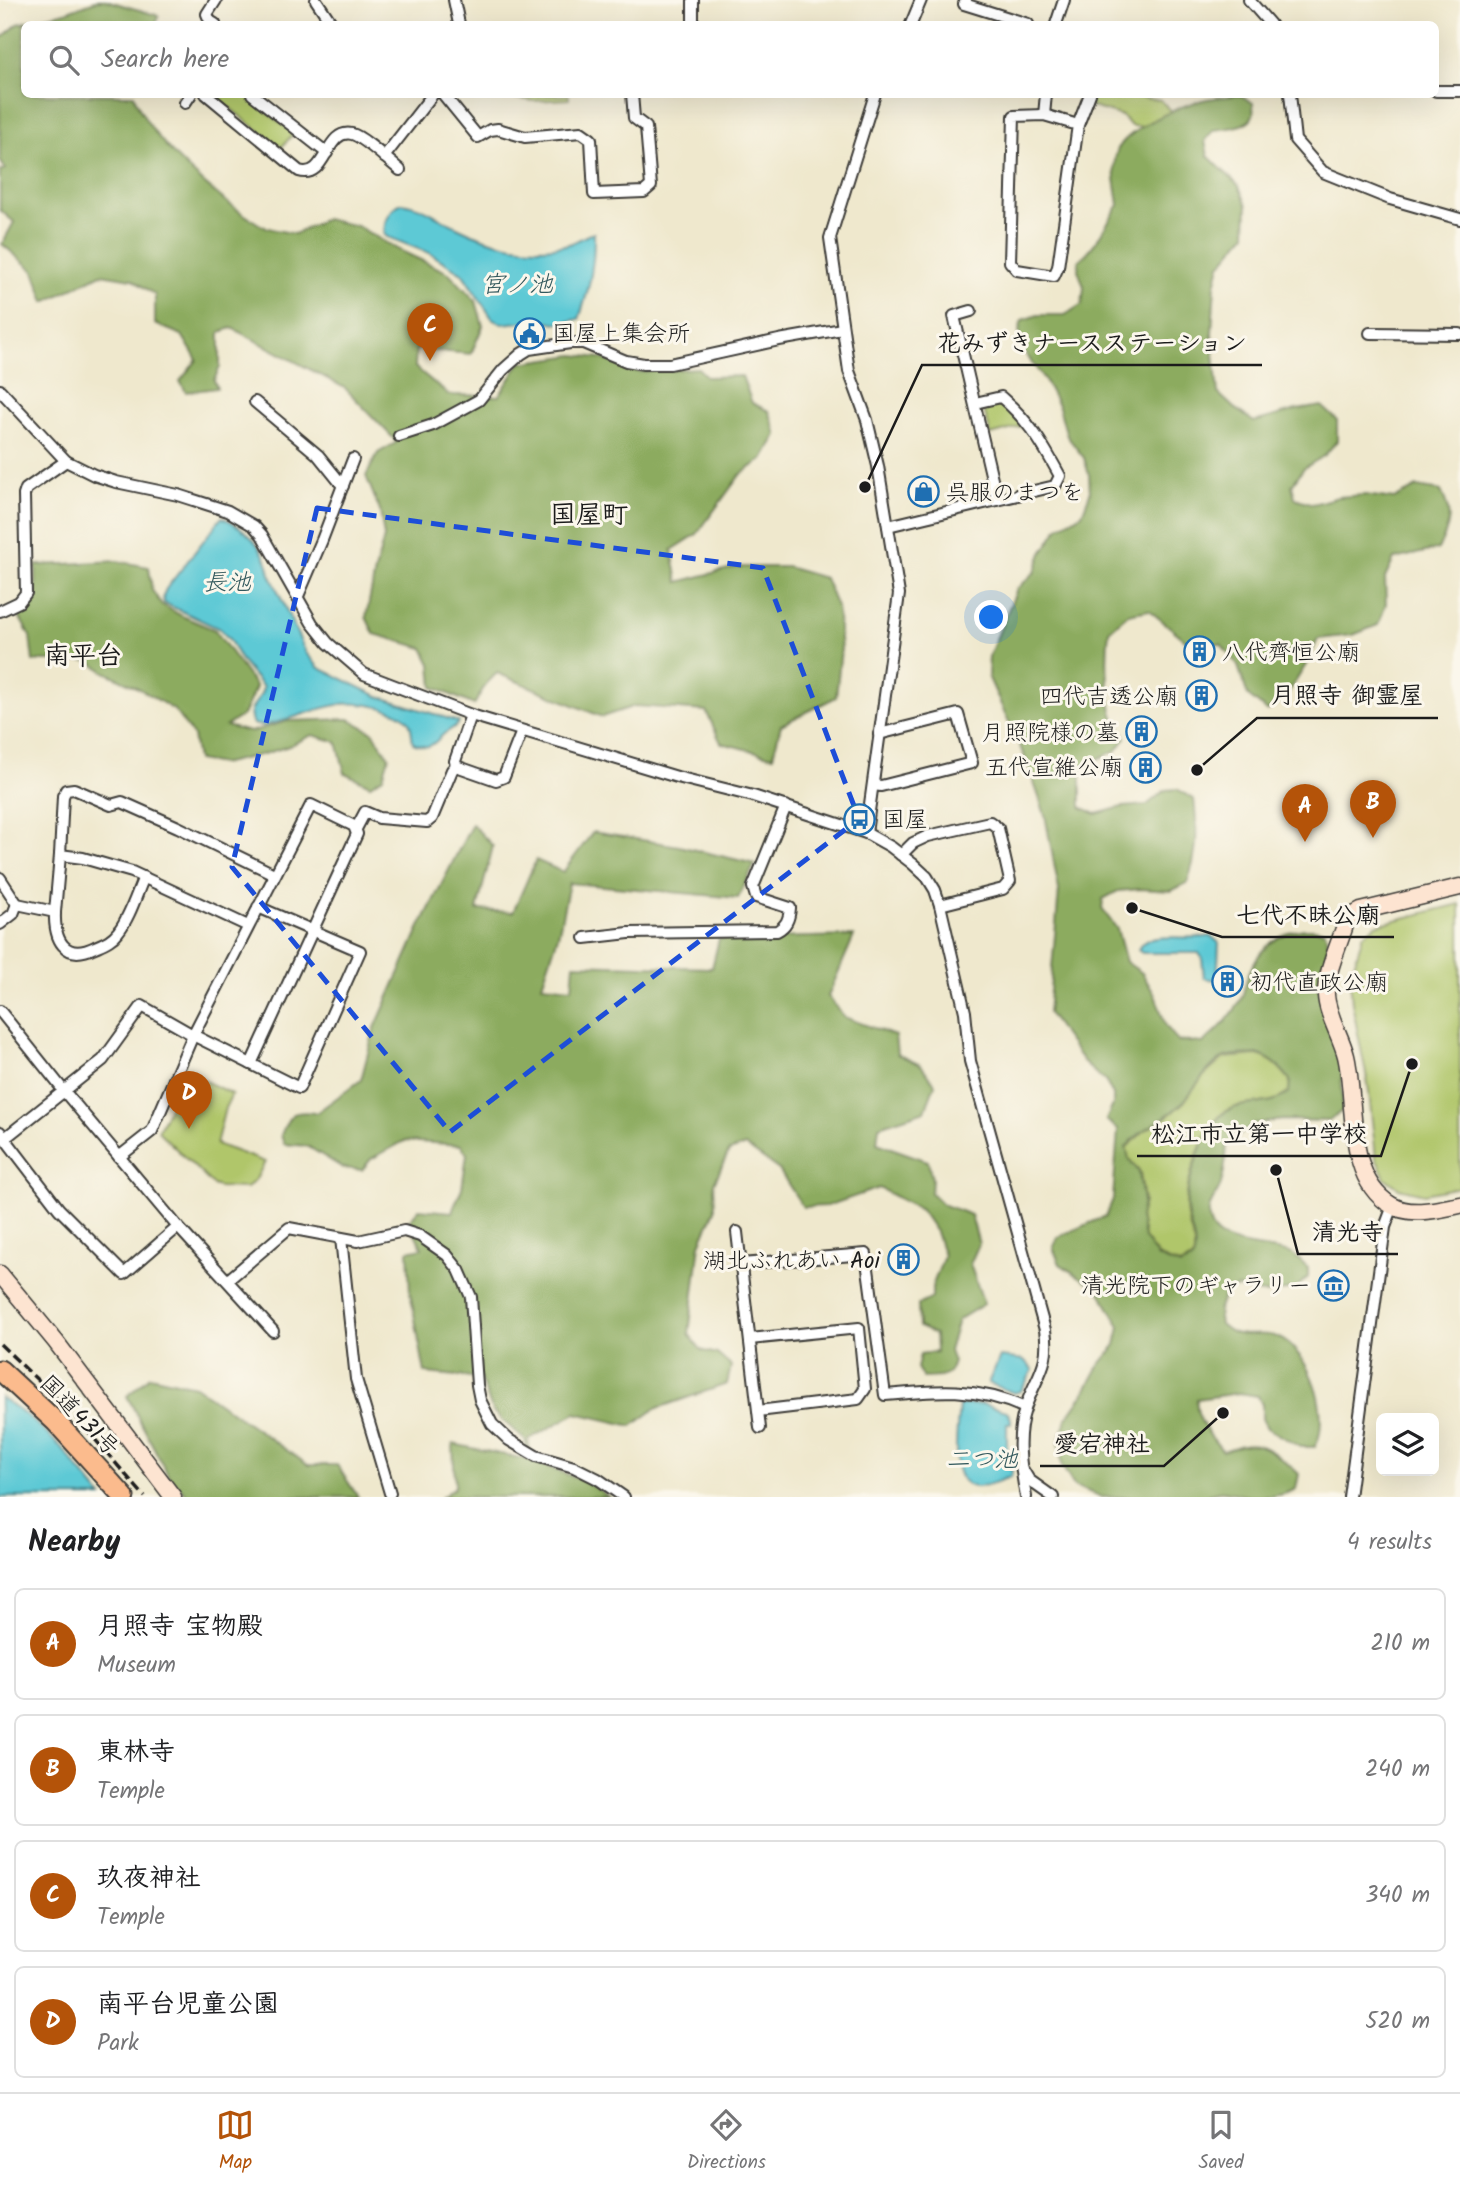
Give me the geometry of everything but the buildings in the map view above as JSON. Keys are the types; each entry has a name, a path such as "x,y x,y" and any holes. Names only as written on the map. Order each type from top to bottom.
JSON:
{"highway":[{"name":"国道431号","path":"0,1370 55,1422 124,1497"}],"street":[{"path":"211,21 207,15 216,0"},
{"path":"316,0 330,21"},
{"path":"454,0 458,21"},
{"path":"693,0 693,21"},
{"path":"912,21 921,0"},
{"path":"965,0 964,4 1018,21"},
{"path":"1056,21 1064,0"},
{"path":"1249,0 1267,21"},
{"path":"1439,91 1460,91"},
{"path":"211,98 299,171 310,172 316,168 340,135 349,133 355,134 400,170"},
{"path":"256,98 327,153"},
{"path":"383,157 430,98"},
{"path":"446,98 478,137 498,129 525,137 581,132 591,139 594,194 644,192 650,186 646,127 634,118 632,98"},
{"path":"866,833 899,594 878,466 867,420 849,371 830,238 833,221 874,98"},
{"path":"1044,115 1046,98"},
{"path":"1078,125 1044,115 1014,116 1010,262 1017,270 1054,276 1058,267 1078,125 1088,98"},
{"path":"1290,98 1295,141 1323,172 1390,199 1460,219"},
{"path":"971,312 954,316 997,500"},
{"path":"398,436 433,425 479,400 503,370 529,349 583,343 626,361 670,364 842,329"},
{"path":"1370,333 1460,334"},
{"path":"0,390 66,461 94,475 178,495 236,515 254,526 262,535 312,623 328,643 364,674 471,715 786,806 866,833 901,855 927,877 940,905 965,1012 970,1061 1045,1330 1045,1364 1025,1408 1019,1436 1020,1465 1026,1497"},
{"path":"888,526 1055,486 1060,476 1037,435 1018,412 1001,397 975,403"},
{"path":"255,402 318,455 343,486"},
{"path":"298,596 353,459"},
{"path":"0,611 19,602 26,593 23,495 26,489 66,461"},
{"path":"873,785 881,786 972,763 958,714 879,734"},
{"path":"456,766 455,761 471,715"},
{"path":"456,766 496,780 504,777 522,730"},
{"path":"251,1064 365,812 379,818 427,822 432,818 456,766"},
{"path":"144,877 117,933 108,941 84,953 73,952 60,941 54,931 63,796 66,790 74,789 111,804 122,802 274,874"},
{"path":"119,1157 152,1131 193,1035 311,805 356,829"},
{"path":"585,938 629,933 777,931 785,927 790,908 756,897 752,887 786,806"},
{"path":"901,855 928,836 990,822 998,828 1010,881 1003,889 940,905"},
{"path":"60,855 83,858 132,872 248,926"},
{"path":"0,877 17,904 55,912"},
{"path":"1460,887 1361,911 1350,917 1346,922 1327,987 1327,1003 1346,1058 1361,1167 1369,1185 1393,1206 1426,1211 1460,1205"},
{"path":"0,923 13,914 17,904"},
{"path":"178,1227 124,1274 59,1209 2,1135 103,1060 142,1006 299,1088 360,951 258,907"},
{"path":"0,1011 178,1227 273,1331"},
{"path":"1349,1497 1385,1227 1393,1206"},
{"path":"228,1280 289,1228 358,1241 404,1231 421,1236 447,1255 459,1270 471,1297 477,1385 480,1400 492,1424 509,1440 536,1457 574,1467 624,1497"},
{"path":"737,1232 760,1428"},
{"path":"341,1238 356,1380 390,1493"},
{"path":"741,1264 866,1254 885,1395 952,1390 1006,1399 1025,1408"},
{"path":"0,1274 173,1497"},
{"path":"750,1339 859,1328 865,1388 858,1399 758,1411"},
{"path":"1020,1465 1029,1480 1053,1497"}],"highlighted area":[{"path":"317,508 763,568 859,819 450,1132 232,867"}],"green space":[{"path":"98,0 106,0 159,16 157,21 30,21"},
{"path":"21,23 21,98 135,98 153,130 186,167 224,200 259,224 295,234 325,219 357,226 399,250 449,273 476,301 483,326 471,354 416,349 415,367 449,395 499,396 520,363 574,355 601,358 639,372 698,368 707,377 742,376 752,403 769,411 777,435 763,459 740,475 697,534 672,550 678,582 736,567 787,567 825,578 837,607 841,649 836,697 781,725 773,756 721,743 706,711 635,706 602,717 497,673 486,684 474,705 433,687 431,664 423,648 374,634 366,617 384,537 380,511 366,476 378,453 397,442 345,388 232,328 220,332 220,367 214,380 217,388 186,392 180,381 197,360 182,335 155,324 155,295 132,279 101,274 45,302 34,271 2,244 14,222 0,210 0,171 5,169 0,160 0,39"},
{"path":"217,98 249,98 294,133 281,148"},
{"path":"514,98 569,98 569,99 533,101"},
{"path":"1093,98 1144,98 1161,100 1173,114 1157,127 1131,126 1122,116 1089,106"},
{"path":"1245,98 1253,103 1251,119 1236,127 1214,130 1205,141 1208,156 1239,186 1247,205 1246,234 1220,265 1215,285 1212,333 1218,393 1254,422 1322,406 1337,420 1337,441 1325,455 1303,469 1292,485 1295,498 1313,504 1338,497 1365,495 1394,499 1417,487 1441,491 1448,520 1438,549 1394,559 1385,578 1386,604 1378,625 1353,635 1318,639 1284,700 1267,711 1248,696 1238,666 1221,644 1189,643 1149,610 1128,614 1109,631 1107,665 1111,704 1113,715 1126,738 1117,750 1091,762 1081,774 1081,807 1096,814 1122,807 1147,805 1165,790 1177,789 1194,799 1196,821 1195,852 1187,883 1171,891 1118,891 1103,899 1102,909 1117,929 1126,962 1142,973 1155,995 1166,1026 1178,1041 1203,1043 1234,1010 1256,960 1271,943 1291,932 1313,929 1325,931 1328,944 1320,993 1341,1063 1343,1110 1329,1121 1283,1120 1254,1124 1227,1145 1222,1182 1209,1208 1210,1224 1217,1234 1241,1244 1292,1254 1308,1268 1308,1277 1296,1288 1266,1294 1238,1288 1225,1292 1218,1311 1220,1324 1230,1332 1277,1337 1289,1344 1299,1355 1315,1385 1319,1402 1320,1434 1315,1447 1300,1447 1267,1428 1262,1419 1262,1405 1258,1396 1239,1393 1197,1399 1201,1420 1223,1451 1248,1444 1268,1449 1299,1474 1296,1489 1264,1497 1217,1491 1206,1497 1102,1497 1074,1486 1062,1466 1059,1442 1066,1419 1100,1364 1116,1345 1120,1326 1098,1289 1060,1264 1053,1248 1058,1237 1106,1216 1113,1199 1118,1129 1106,1120 1113,1105 1113,1094 1105,1081 1086,1065 1048,1013 1059,890 1045,815 1027,762 988,676 989,656 1017,589 1035,572 1042,553 1059,527 1082,514 1090,493 1084,458 1067,436 1059,407 1044,379 1023,350 1019,331 1022,320 1038,315 1065,315 1082,304 1084,287 1078,270 1079,260 1096,241 1119,205 1114,164 1122,143 1155,120 1181,107 1208,99","holes":["1257,1054 1268,1058 1290,1080 1289,1092 1274,1100 1231,1109 1216,1121 1203,1143 1189,1184 1187,1207 1195,1245 1193,1259 1180,1266 1158,1257 1144,1238 1140,1217 1143,1202 1139,1172 1129,1159 1126,1147 1178,1107 1220,1060 1236,1055"]},
{"path":"999,401 1024,426 991,435 984,410 989,403"},
{"path":"117,561 149,567 152,590 161,604 215,630 256,687 243,715 226,726 250,732 288,721 349,719 373,732 389,757 383,777 370,785 345,773 337,742 312,735 264,754 221,764 197,760 193,736 174,710 138,688 89,661 33,661 30,636 16,611 32,601 36,592 36,565"},
{"path":"472,824 493,846 477,910 513,912 536,860 563,872 593,832 679,846 755,864 738,898 569,883 558,936 542,985 572,988 574,964 712,968 719,939 854,936 828,996 844,1017 895,1036 897,1054 921,1065 935,1084 925,1111 879,1126 877,1143 928,1161 932,1179 931,1193 942,1204 971,1215 979,1244 970,1264 984,1304 958,1320 949,1351 953,1362 949,1373 941,1377 923,1378 917,1368 920,1354 936,1352 935,1334 919,1327 918,1305 932,1298 932,1287 944,1256 936,1232 921,1210 879,1188 827,1206 803,1207 779,1170 745,1146 729,1151 714,1183 715,1210 700,1244 689,1334 701,1350 717,1354 731,1366 727,1384 655,1409 632,1426 576,1413 528,1440 532,1461 587,1482 609,1497 442,1497 455,1487 453,1444 529,1460 525,1440 493,1412 480,1378 425,1373 410,1292 408,1251 422,1248 409,1221 419,1209 452,1212 462,1188 467,1154 461,1145 404,1141 371,1159 362,1170 343,1168 307,1146 284,1144 281,1135 293,1115 302,1112 316,1113 361,1080 374,1030 419,929"},
{"path":"1460,904 1460,1187 1424,1194 1399,1188 1385,1178 1376,1158 1368,1084 1352,1003 1350,978 1363,935 1376,925"},
{"path":"1257,1055 1272,1062 1290,1080 1289,1092 1274,1100 1231,1109 1215,1121 1202,1143 1192,1170 1187,1196 1186,1207 1194,1246 1193,1259 1179,1265 1158,1256 1144,1238 1140,1217 1144,1202 1140,1172 1129,1159 1126,1148 1184,1102 1198,1081 1224,1058"},
{"path":"186,1072 232,1094 225,1108 216,1144 265,1162 256,1179 247,1188 213,1185 158,1131"},
{"path":"150,1376 195,1386 308,1465 337,1465 358,1497 189,1497 168,1475 127,1396"}],"water":[{"name":"宮ノ池","path":"402,203 470,233 512,246 555,247 594,233 591,277 579,319 561,323 530,321 502,324 492,318 462,273 429,253 385,236 388,216"},
{"name":"長池","path":"222,517 247,533 259,547 306,653 319,668 378,696 459,722 428,746 413,743 410,724 404,717 396,712 365,705 337,705 262,726 253,724 252,709 263,687 242,662 229,639 220,629 164,603 166,589"},
{"path":"1211,936 1219,943 1215,980 1204,978 1199,953 1142,953 1138,950 1143,943 1151,939"},
{"name":"二つ池","path":"1000,1357 1024,1360 1033,1370 1021,1391 1014,1393 988,1383"},
{"path":"0,1397 30,1418 61,1447 102,1497 0,1497"},
{"name":"二つ池","path":"982,1404 1007,1411 1011,1419 1011,1423 1007,1423 1007,1456 1012,1472 1010,1477 978,1487 968,1485 961,1478 956,1440 959,1405"}],"railway":[{"path":"0,1344 74,1415 145,1497"}],"place":[{"name":"国屋上集会所","path":"529,333"},
{"name":"玖夜神社","path":"430,361"},
{"name":"花みずきナースステーション","path":"865,487"},
{"name":"呉服のまつを","path":"923,492"},
{"name":"八代齊恒公廟","path":"1199,652"},
{"name":"四代吉透公廟","path":"1201,696"},
{"name":"月照院様の墓","path":"1142,732"},
{"name":"五代宣維公廟","path":"1146,767"},
{"name":"月照寺 御霊屋","path":"1197,770"},
{"name":"国屋","path":"859,819"},
{"name":"東林寺","path":"1373,838"},
{"name":"月照寺 宝物殿","path":"1305,842"},
{"name":"七代不昧公廟","path":"1132,908"},
{"name":"初代直政公廟","path":"1227,982"},
{"name":"松江市立第一中学校","path":"1412,1064"},
{"name":"南平台児童公園","path":"189,1129"},
{"name":"清光寺","path":"1276,1170"},
{"name":"湖北ふれあい Aoi","path":"903,1260"},
{"name":"清光院下のギャラリー","path":"1334,1285"},
{"name":"愛宕神社","path":"1223,1413"}],"district":[{"name":"国屋町","path":"589,514"},
{"name":"南平台","path":"83,655"}]}
